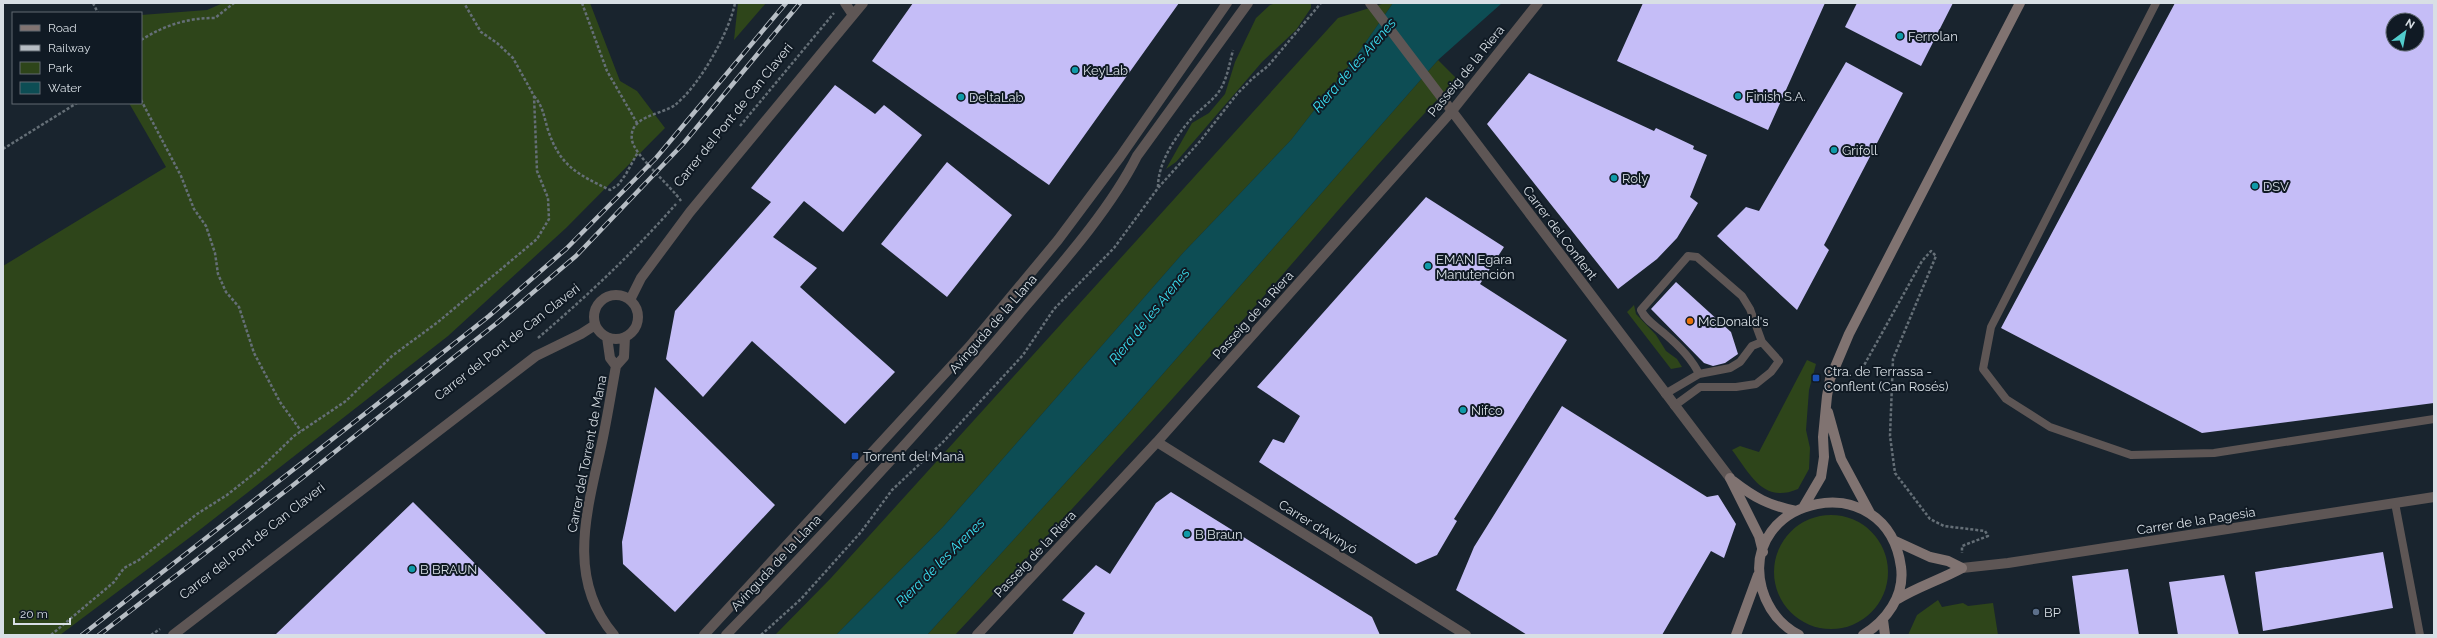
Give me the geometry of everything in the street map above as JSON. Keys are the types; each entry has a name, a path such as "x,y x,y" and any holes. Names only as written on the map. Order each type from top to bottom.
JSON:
{"main road":[{"path":"1800,509 1821,477 1827,410 1826,396 1830,379 1849,334 2020,3"},
{"path":"1827,410 1841,459 1871,514"},
{"path":"1730,478 1752,496 1768,504 1800,509"},
{"path":"1730,478 1759,536 1763,552"},
{"path":"1736,635 1760,571 1763,552 1774,530 1800,509 1815,503 1838,502 1860,508 1871,514 1887,530 1899,554 1901,570 1900,585 1896,600 1883,620 1863,635"},
{"path":"1893,540 1930,557 1948,561 1962,568"},
{"path":"1896,600 1919,586 1945,578 1962,568"},
{"path":"1760,571 1761,584 1769,608 1786,627 1799,635"},
{"path":"1883,620 1885,635"}],"street":[{"path":"844,3 853,15"},
{"path":"630,300 641,278 690,212 863,3"},
{"name":"Avinguda de la Llana","path":"704,635 959,358 1058,240 1120,157 1226,3"},
{"name":"Avinguda de la Llana","path":"726,635 978,363 1059,266 1126,179 1137,156 1248,3"},
{"name":"Carrer del Conflent","path":"1370,3 1730,478"},
{"name":"Passeig de la Riera","path":"978,635 1157,442 1452,111 1538,3"},
{"path":"609,295 618,295 630,300 635,306 638,318 634,329 625,337 614,339 602,334 595,325 593,316 596,307 601,300 609,295"},
{"name":"Carrer del Pont de Can Claveri","path":"173,635 536,356 582,334 595,325"},
{"name":"Carrer del Torrent de Mana","path":"608,337 610,358 616,366"},
{"name":"Carrer del Torrent de Mana","path":"614,635 590,598 584,568 583,545 587,509 616,366 624,357 625,337"},
{"name":"Carrer d'Avinyó","path":"1157,442 1466,635"},
{"name":"Carrer de la Pagesia","path":"1962,568 2008,563 2434,497"}],"lane":[{"path":"2156,3 1991,327 1983,369 2006,399 2050,427 2131,455 2214,453 2434,419"},
{"path":"1674,406 1700,387 1736,387 1756,384 1771,372 1780,361 1762,342 1750,309 1742,296 1697,257 1688,256 1641,310 1645,317 1692,362 1699,374"},
{"path":"1665,394 1699,374 1730,368 1740,362 1752,346 1762,342"},
{"path":"2395,503 2420,635"}],"path":[{"path":"93,3 98,12"},
{"path":"142,39 160,28 195,18 215,18 234,3"},
{"path":"464,3 481,32 497,43 513,58 534,96 542,104 556,152 570,168 610,190 618,185 638,152"},
{"path":"582,3 606,71 637,123"},
{"path":"690,212 638,152 631,135 637,123 675,105 686,93 715,49 734,3"},
{"path":"761,635 801,599 861,532 892,490 943,442 1023,355 1054,309 1114,248 1158,188 1201,140 1237,94 1252,78 1268,66 1321,3"},
{"name":"Carrer del Pont de Can Claveri","path":"738,128 830,18"},
{"path":"1158,188 1158,173 1178,137 1191,119 1217,94 1228,75 1236,44"},
{"path":"50,635 114,582 124,568 139,560 197,514 233,491 301,431 346,401 392,356 438,322 537,239 549,219 548,198 537,171 534,96"},
{"path":"142,102 181,176 194,209 206,226 215,253 218,274 226,292 239,307 254,353 280,402 301,431"},
{"path":"3,149 75,104"},
{"name":"Carrer del Pont de Can Claveri","path":"532,343 597,287 644,240 684,195"},
{"path":"1862,369 1922,261 1931,251 1936,256 1893,359 1891,446 1895,473 1930,519 1944,526 1985,531 1988,536 1962,546 1962,568"},
{"path":"151,635 163,626"}],"green space":[{"path":"223,3 590,3 620,81 637,91 665,128 566,228 448,336 197,532 60,635 3,635 3,266 166,167 130,104 142,104 142,15 207,10"},
{"path":"738,3 766,3 734,40"},
{"path":"1276,3 1311,3 1311,8 1296,30 1262,62 1176,162 1166,169 1192,123 1209,113 1225,94 1235,62 1256,18 1270,5"},
{"path":"1385,3 1393,3 1352,62 1291,140 1183,253 943,527 836,635 775,635 831,578 1338,18"},
{"path":"1438,60 1457,79 1380,162 1182,388 955,635 927,635 1126,416"},
{"path":"1634,305 1636,314 1656,335 1666,351 1677,359 1682,367 1671,369 1627,312"},
{"path":"1807,360 1816,364 1809,390 1806,430 1810,448 1809,469 1798,489 1786,493 1776,493 1767,490 1759,484 1732,450 1740,446 1759,452"},
{"path":"1831,515 1853,519 1872,531 1884,550 1888,572 1884,594 1872,613 1853,625 1831,629 1809,625 1790,613 1778,594 1774,572 1778,550 1790,531 1809,519"},
{"path":"1938,600 1942,607 1963,603 1968,606 1993,603 1998,635 1908,635 1917,615"}],"water":[{"name":"Riera de les Arenes","path":"1393,3 1502,3 1438,60 1126,416 927,635 836,635 943,527 1183,253 1291,140 1352,62"}],"building":[{"path":"913,3 1179,3 1049,185 872,61"},
{"name":"Finish S.A.","path":"1643,3 1825,3 1768,130 1617,61"},
{"name":"Ferrolan","path":"1857,3 1953,3 1921,66 1845,27"},
{"name":"DSV","path":"2175,3 2434,3 2434,403 2202,433 2001,328"},
{"name":"Grifoll","path":"1846,62 1903,93 1824,245 1829,250 1797,310 1717,236 1746,207 1759,211"},
{"name":"Roly","path":"1529,73 1654,131 1656,128 1694,146 1693,149 1707,155 1690,197 1698,203 1677,238 1657,259 1618,289 1487,124"},
{"path":"835,85 875,114 884,105 922,135 843,232 804,201 773,237 817,268 800,287 895,372 845,424 752,341 703,397 666,359 675,311 771,202 751,188"},
{"path":"947,162 1012,215 947,297 881,244"},
{"path":"1426,197 1504,247 1480,284 1567,340 1454,519 1457,521 1437,555 1416,564 1259,462 1273,439 1284,443 1300,416 1257,387"},
{"name":"McDonald's","path":"1676,282 1731,332 1738,354 1725,363 1713,366 1704,363 1651,309"},
{"path":"655,387 775,505 675,612 623,564 622,542"},
{"path":"1562,406 1707,497 1718,495 1736,524 1724,558 1711,551 1662,635 1527,635 1456,590 1474,547"},
{"name":"B Braun","path":"1171,492 1372,617 1380,635 1072,635 1085,613 1062,600 1096,565 1110,574 1156,503"},
{"name":"B BRAUN","path":"413,502 547,635 275,635"},
{"path":"2383,552 2393,608 2263,631 2255,572"},
{"path":"2128,569 2139,635 2080,635 2072,576"},
{"path":"2224,575 2239,635 2178,635 2169,582"}],"railway":[{"path":"82,635 489,316 566,249 656,158 786,3"},
{"path":"99,635 292,486 497,323 576,256 683,144 800,3"}],"place":[{"name":"Ferrolan","path":"1900,36"},
{"name":"KeyLab","path":"1075,70"},
{"name":"Finish S.A.","path":"1738,96"},
{"name":"DeltaLab","path":"961,97"},
{"name":"Grifoll","path":"1834,150"},
{"name":"Roly","path":"1614,178"},
{"name":"DSV","path":"2255,186"},
{"name":"EMAN Egara Manutención","path":"1428,266"},
{"name":"McDonald's","path":"1690,321"},
{"name":"Ctra. de Terrassa - Conflent (Can Rosés)","path":"1816,378"},
{"name":"Nifco","path":"1463,410"},
{"name":"Torrent del Manà","path":"855,456"},
{"name":"B Braun","path":"1187,534"},
{"name":"B BRAUN","path":"412,569"},
{"name":"BP","path":"2036,612"}]}
